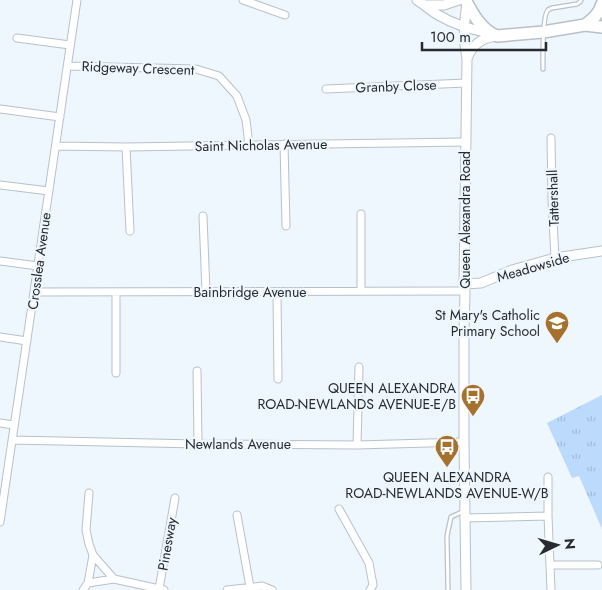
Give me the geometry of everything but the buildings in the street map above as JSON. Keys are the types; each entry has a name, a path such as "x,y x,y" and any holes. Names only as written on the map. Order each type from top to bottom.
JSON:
{"highway":[{"path":"464,1 476,19 494,34 543,32 585,25 602,27"},
{"path":"585,25 595,18 602,4"}],"street":[{"name":"Crosslea Avenue","path":"0,522 77,0"},
{"path":"244,0 285,15"},
{"path":"417,0 440,16 464,26 494,34"},
{"path":"426,5 444,5 464,1"},
{"name":"Queen Alexandra Road","path":"464,1 464,42 467,59 464,333 466,590"},
{"path":"467,59 470,50 474,46 494,34"},
{"path":"17,38 70,45"},
{"name":"Ridgeway Crescent","path":"68,66 196,69 219,76 238,96 246,120 248,145"},
{"name":"Granby Close","path":"326,88 466,83"},
{"path":"0,110 60,118"},
{"name":"Tattershall","path":"551,138 555,258"},
{"name":"Saint Nicholas Avenue","path":"56,146 126,147 466,142"},
{"path":"284,144 286,226"},
{"path":"126,147 130,231"},
{"path":"0,185 49,191"},
{"path":"361,214 361,291"},
{"path":"204,216 206,292"},
{"name":"Meadowside","path":"465,288 512,270 555,258 602,250"},
{"path":"0,261 38,266"},
{"name":"Bainbridge Avenue","path":"34,292 277,292 465,288"},
{"path":"116,292 116,373"},
{"path":"277,292 278,379"},
{"path":"0,337 27,341"},
{"path":"357,445 358,367"},
{"path":"196,371 198,444"},
{"path":"0,422 14,424"},
{"name":"Newlands Avenue","path":"12,440 357,445 464,442"},
{"path":"548,477 551,590"},
{"path":"89,493 86,530 90,544 94,555 114,579"},
{"name":"Pinesway","path":"159,589 175,498"},
{"path":"339,509 369,563 373,585 370,590"},
{"path":"464,514 548,516"},
{"path":"237,515 250,587"},
{"path":"83,590 88,583 94,555"},
{"path":"550,565 598,565"},
{"path":"88,583 114,579 164,590"},
{"path":"227,590 262,586 272,590"}],"lane":[{"path":"543,69 543,32 546,12 548,9 577,4 581,0"},
{"path":"448,590 447,536 450,517 464,514"}],"green space":[{"path":"602,395 602,529 579,476 572,478 547,423"}],"place":[{"name":"St Mary's Catholic Primary School","path":"557,344"},
{"name":"QUEEN ALEXANDRA ROAD-NEWLANDS AVENUE-E/B","path":"473,417"},
{"name":"QUEEN ALEXANDRA ROAD-NEWLANDS AVENUE-W/B","path":"447,468"}]}
